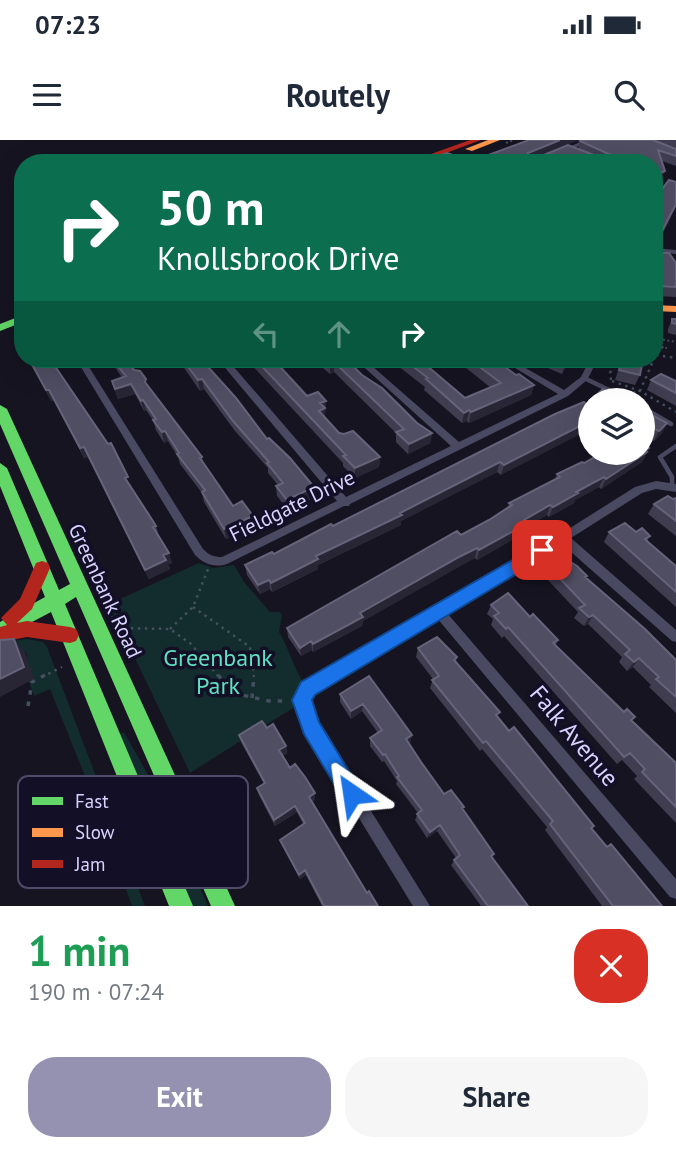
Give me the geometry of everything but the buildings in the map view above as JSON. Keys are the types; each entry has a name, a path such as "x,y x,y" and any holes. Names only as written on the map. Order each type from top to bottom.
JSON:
{"main road":[{"path":"436,154 477,140"},
{"path":"456,154 496,140"},
{"name":"Greenbank Road","path":"0,409 85,582 102,633 165,776"},
{"path":"0,468 128,776"},
{"path":"0,631 26,604 42,568"},
{"path":"0,631 85,582"},
{"path":"0,631 27,629 70,635"},
{"path":"174,888 181,906"},
{"name":"Greenbank Road","path":"215,888 223,906"}],"street":[{"path":"553,154 590,140"},
{"path":"566,149 574,152"},
{"name":"Fieldgate Drive","path":"86,368 199,552 212,562 223,561 345,503 565,394 584,378 589,368"},
{"path":"230,368 345,503"},
{"path":"369,368 459,447"},
{"path":"520,368 565,394"},
{"path":"422,906 311,727 302,700 308,688 563,538 639,490 656,485 674,487"},
{"path":"563,538 676,637"},
{"name":"Falk Avenue","path":"438,611 676,891"}],"lane":[{"path":"584,378 606,388"},
{"path":"655,415 671,424"},
{"path":"674,487 672,477 660,457 676,446"}],"path":[{"path":"663,347 667,348"},
{"path":"611,380 612,368"},
{"path":"641,388 649,368"},
{"path":"655,400 676,412"},
{"path":"170,629 193,607 212,562"},
{"path":"85,582 117,628 170,629 191,644 233,693 252,698 302,700"},
{"path":"193,607 250,647 254,674 252,698"},
{"path":"28,706 32,682 62,667"}],"green space":[{"name":"Greenbank Park","path":"199,563 213,568 234,565 244,582 270,612 279,612 282,615 279,632 302,680 293,708 190,773 109,604"},
{"path":"27,639 43,642 47,647 96,776 85,776 50,689 34,696 29,682 26,652 17,650 13,641"},
{"path":"124,732 149,776 136,776 118,735"},
{"path":"125,888 138,888 145,906 132,906"},
{"path":"183,888 200,888 208,906 191,906"}],"traffic: fast":[{"path":"0,328 14,322"},
{"path":"0,409 165,776"},
{"path":"0,468 127,776"},
{"path":"0,631 79,587"},
{"path":"174,888 181,906"},
{"path":"215,888 223,906"}],"traffic: slow":[{"path":"469,149 496,140"},
{"path":"663,308 676,309"}],"traffic: jam":[{"path":"436,154 477,140"},
{"path":"10,618 26,604 42,568"},
{"path":"6,633 27,629 70,635"}],"route":[{"path":"352,794 311,727 302,700 308,688 542,550"}]}
